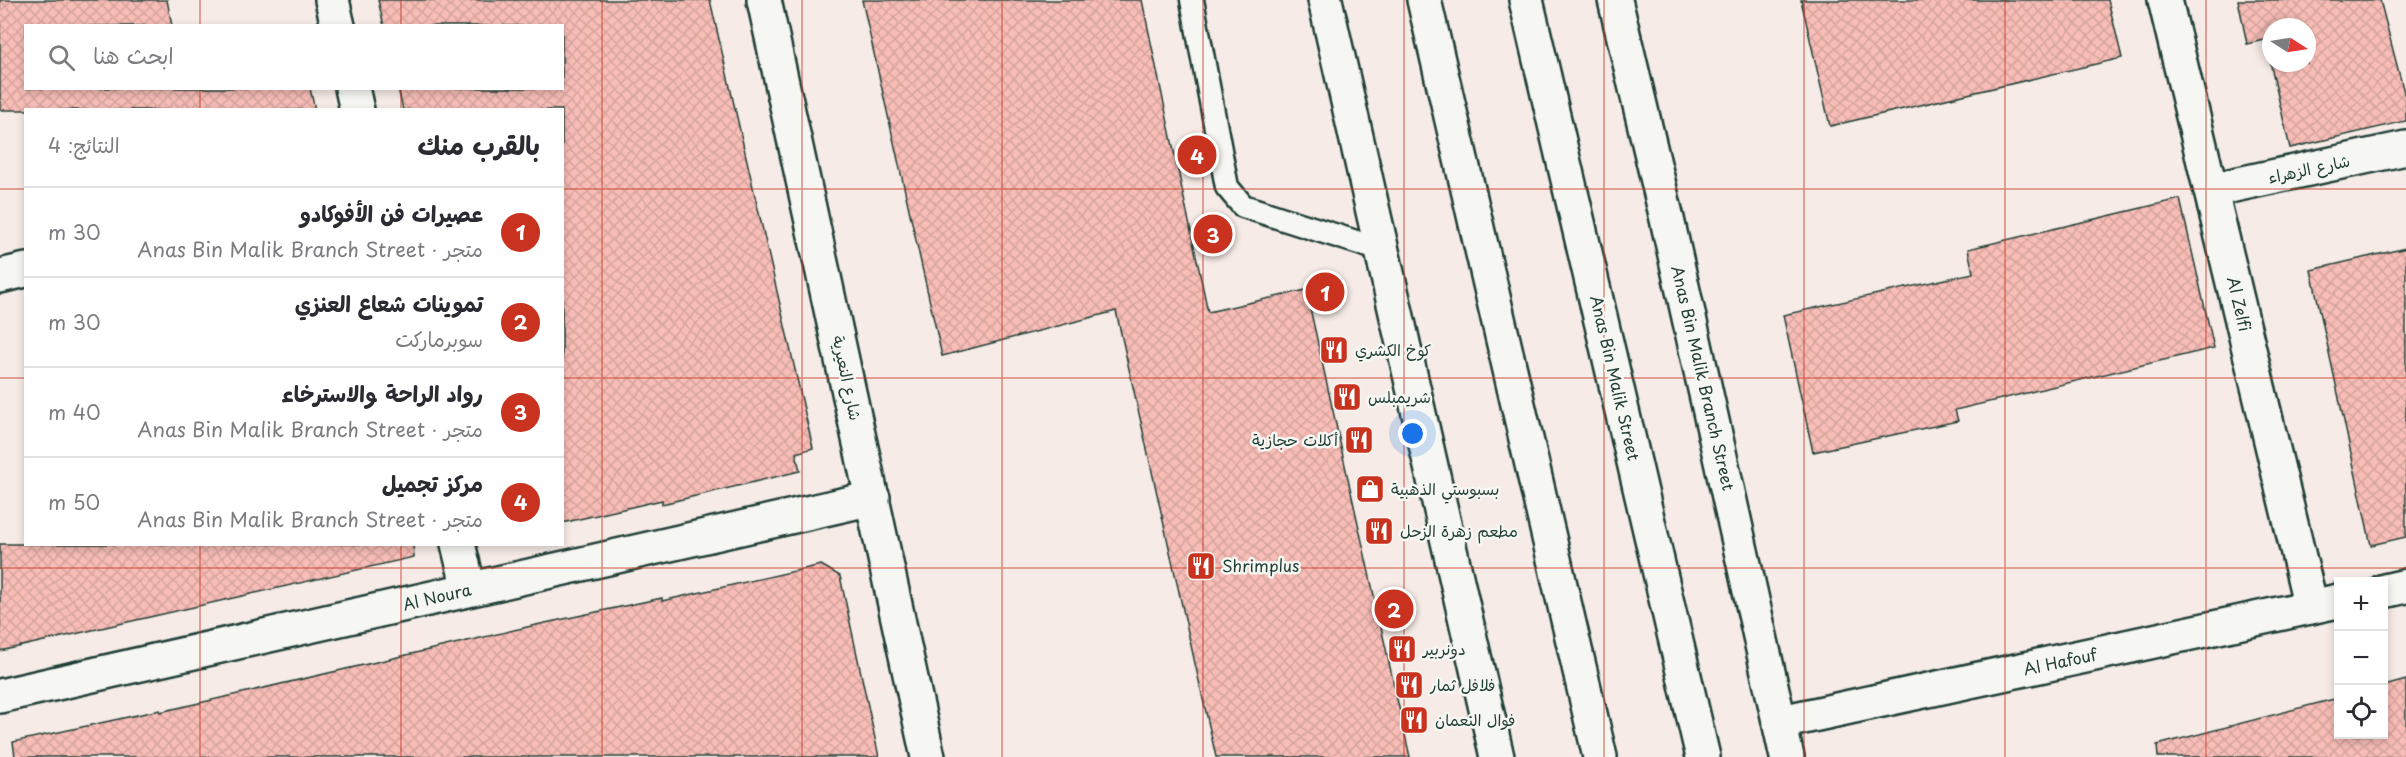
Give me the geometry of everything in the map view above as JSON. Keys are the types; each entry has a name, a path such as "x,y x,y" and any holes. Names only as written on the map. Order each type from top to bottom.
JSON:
{"street":[{"path":"332,0 338,24"},
{"name":"شارع النعيرية","path":"764,0 928,757"},
{"path":"1325,0 1497,757"},
{"path":"1424,0 1600,757"},
{"name":"Anas Bin Malik Street","path":"1526,0 1704,757"},
{"name":"Anas Bin Malik Branch Street","path":"1615,0 1781,722 1787,757"},
{"name":"Al Zelfi","path":"2165,0 2211,190 2325,604"},
{"path":"352,90 357,108"},
{"name":"شارع الزهراء","path":"2211,190 2406,148"},
{"path":"0,276 24,270"},
{"name":"Al Noura","path":"0,696 873,498"},
{"path":"459,546 469,589"},
{"path":"2388,590 2406,586"},
{"name":"Al Hafouf","path":"1781,722 2325,604"}],"lane":[{"path":"1191,0 1227,187 1234,198 1243,206 1381,250"}],"building":[{"path":"0,0 167,0 172,24 24,24 24,90 310,90 315,108 24,108 24,110 0,110"},
{"path":"378,0 710,0 813,448 796,453 800,471 662,504 662,500 564,523 564,108 403,108 398,90 564,90 564,24 384,24"},
{"path":"862,0 1142,0 1208,312 1306,290 1410,757 1216,757 1116,311 942,356"},
{"path":"1801,0 2108,0 2122,58 1830,126"},
{"path":"2238,0 2380,0 2406,100 2406,121 2290,148 2272,72 2316,72 2316,18 2262,18 2262,41 2247,44"},
{"path":"2180,199 2214,348 1955,410 1958,421 1813,452 1783,315 1973,273 1968,249"},
{"path":"2406,248 2406,537 2371,545 2311,270"},
{"path":"0,544 24,544 24,546 413,546 414,557 0,651"},
{"path":"821,565 840,576 879,757 15,757 13,742 160,710 160,712 536,625 662,598 662,601"},
{"path":"2406,680 2406,757 2158,757 2157,745 2334,699 2334,739 2388,739 2388,685"}],"place":[{"name":"مركز تجميل","path":"1197,155"},
{"name":"رواد الراحة والاسترخاء","path":"1213,234"},
{"name":"عصيرات فن الأفوكادو","path":"1325,292"},
{"name":"كوخ الكشري","path":"1334,350"},
{"name":"شريمبلس","path":"1347,397"},
{"name":"أكلات حجازية","path":"1359,440"},
{"name":"بسبوستي الذهبية","path":"1370,489"},
{"name":"مطعم زهرة الزحل","path":"1379,531"},
{"name":"Shrimplus","path":"1201,566"},
{"name":"تموينات شعاع العنزي","path":"1394,609"},
{"name":"دونربير","path":"1402,649"},
{"name":"فلافل ثمار","path":"1409,685"},
{"name":"فوال النعمان","path":"1414,720"}]}
